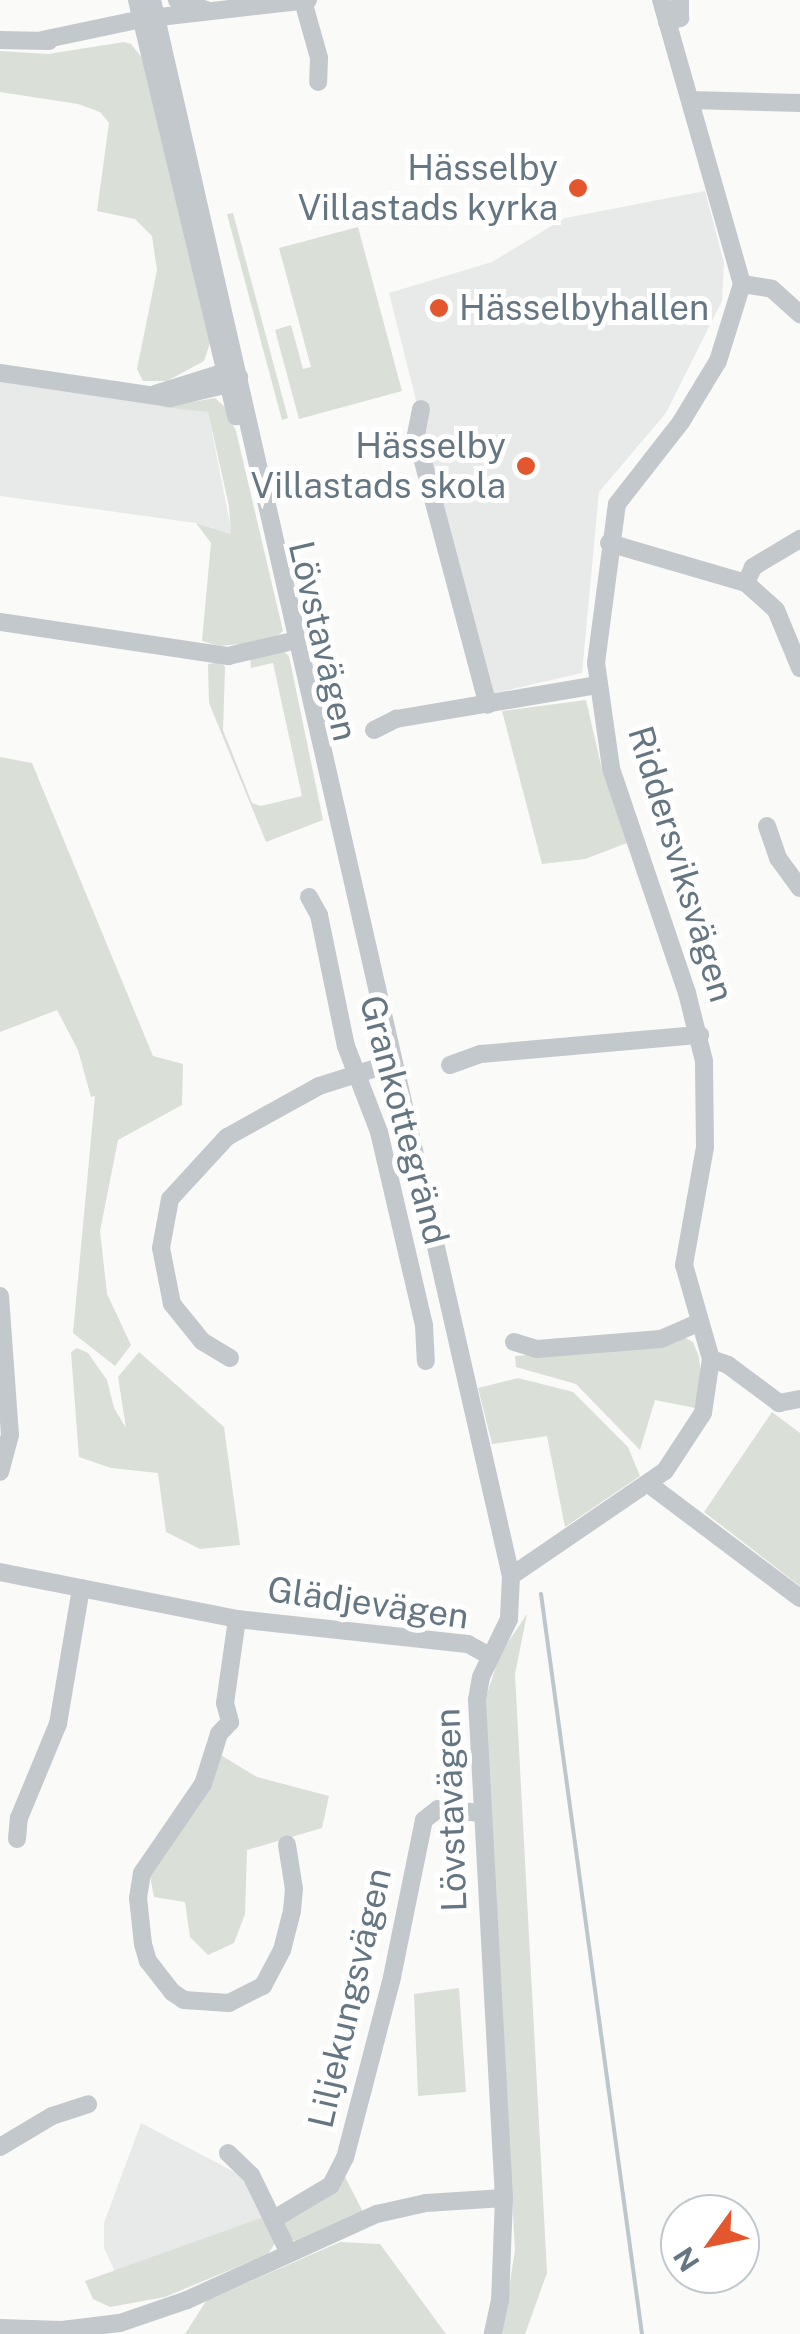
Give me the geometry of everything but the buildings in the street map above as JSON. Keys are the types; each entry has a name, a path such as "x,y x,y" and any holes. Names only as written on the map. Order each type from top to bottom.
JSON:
{"street":[{"path":"102,28 122,14 128,0"},
{"name":"Lövstavägen","path":"137,0 151,19 511,1576 509,1619 490,1656 477,1700 504,2198 500,2300 493,2334"},
{"path":"177,0 216,14"},
{"path":"42,40 151,19 305,0 320,58 318,82"},
{"path":"661,0 742,284 772,289 800,314"},
{"path":"668,22 680,18 680,0"},
{"path":"0,40 80,41 151,19"},
{"path":"690,100 800,103"},
{"name":"Riddersviksvägen","path":"511,1576 650,1485 695,1431 703,1413 711,1360 684,1266 707,1123 700,1035 623,811 604,732 596,663 618,504 627,487 682,422 718,361 742,284"},
{"path":"0,373 170,398 231,378"},
{"path":"422,409 416,435 488,705"},
{"path":"746,583 754,567 800,539"},
{"path":"610,543 746,583 776,610 800,668"},
{"path":"0,622 228,656 294,641"},
{"path":"374,730 396,719 598,685"},
{"path":"766,826 778,858 800,888"},
{"name":"Grankottegränd","path":"310,897 319,915 346,1046 379,1132 424,1326 426,1362"},
{"path":"450,1065 482,1054 700,1035"},
{"path":"230,1358 202,1341 172,1304 161,1248 170,1199 227,1137 319,1086 392,1063"},
{"path":"0,1296 10,1435 0,1472"},
{"path":"514,1342 537,1349 661,1339 698,1323"},
{"path":"711,1360 728,1365 779,1403 800,1398"},
{"path":"650,1485 800,1598"},
{"name":"Glädjevägen","path":"0,1572 237,1619 468,1644 490,1656"},
{"path":"16,1839 19,1818 58,1724 81,1588"},
{"name":"Glädjevägen","path":"237,1619 225,1703 230,1722 218,1734 203,1784 142,1873 138,1898 143,1944 148,1961 172,1992 184,2000 229,2003 262,1986 282,1950 292,1911 294,1889 287,1845"},
{"name":"Liljekungsvägen","path":"274,2219 332,2184 345,2158 392,1976 424,1820 438,1809 482,1813"},
{"path":"0,2147 52,2116 88,2104"},
{"path":"228,2153 251,2175 289,2254"},
{"path":"0,2328 62,2330 120,2323 187,2300 391,2210 504,2198"}],"shaded area":[{"path":"131,44 147,64 211,340 204,361 167,381 143,381 137,369 157,270 152,236 135,219 97,211 109,123 100,112 78,104 0,92 0,51 48,54"},
{"name":"Hässelby Villastads skola","path":"705,191 724,263 722,301 666,413 599,492 582,673 490,694 389,293 492,262 565,218"},
{"path":"233,213 288,418 282,420 227,214"},
{"path":"358,227 402,391 299,419 275,330 291,325 303,369 311,367 279,248"},
{"path":"0,382 208,412 232,534 196,523 0,496"},
{"path":"215,398 225,407 236,431 283,631 275,638 219,646 202,641 211,543 196,523 231,534 229,506 208,412 162,407"},
{"path":"283,651 289,656 323,820 266,842 209,703 208,664 222,662 225,667 223,730 252,803 261,806 302,796 273,663 251,668 250,657"},
{"path":"586,700 601,765 627,843 585,859 542,864 502,711"},
{"path":"0,757 32,763 153,1056 183,1064 182,1105 118,1140 100,1231 107,1294 131,1345 115,1366 73,1333 95,1096 91,1097 78,1050 57,1010 0,1032"},
{"path":"684,1337 693,1342 699,1357 701,1375 695,1408 655,1400 640,1450 576,1384 516,1367 515,1356 656,1345"},
{"path":"77,1348 88,1353 107,1380 114,1408 126,1428 118,1377 139,1352 224,1427 240,1545 200,1549 166,1532 158,1473 111,1468 79,1457 71,1352"},
{"path":"518,1378 573,1392 628,1447 640,1476 565,1527 547,1436 492,1444 478,1388"},
{"path":"772,1412 800,1433 800,1586 704,1512"},
{"path":"527,1614 515,1674 547,2273 525,2334 502,2334 515,2250 484,1703 500,1654"},
{"path":"219,1754 257,1777 329,1796 322,1828 247,1850 245,1914 234,1943 208,1955 190,1937 185,1902 154,1897 150,1876"},
{"path":"459,1988 466,2092 418,2096 414,1994"},
{"path":"141,2123 246,2178 265,2224 116,2274 104,2248 104,2223"},
{"path":"343,2173 363,2212 297,2242 288,2238 281,2220"},
{"path":"264,2217 276,2242 268,2254 165,2297 110,2307 93,2299 85,2281"},
{"path":"340,2242 380,2244 446,2334 185,2334 206,2301"}],"waterway":[{"path":"541,1594 642,2334"}],"place":[{"name":"Hässelby Villastads kyrka","path":"578,188"},
{"name":"Hässelbyhallen","path":"439,308"},
{"name":"Hässelby Villastads skola","path":"526,466"}]}
